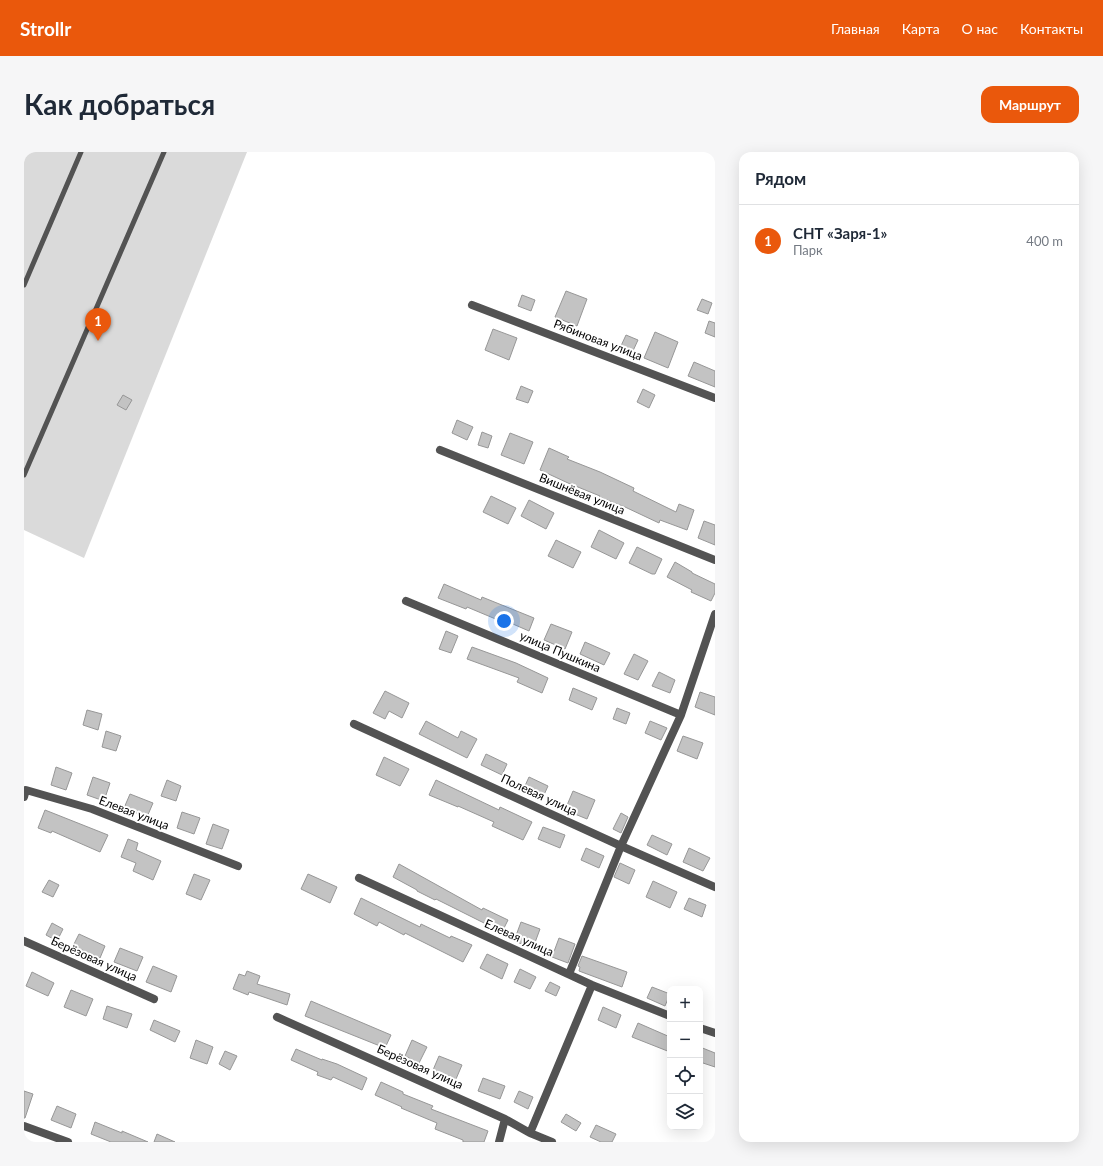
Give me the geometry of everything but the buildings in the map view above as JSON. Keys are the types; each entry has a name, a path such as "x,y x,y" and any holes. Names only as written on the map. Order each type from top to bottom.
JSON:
{"street":[{"name":"Рябиновая улица","path":"472,305 715,398"},
{"name":"Вишнёвая улица","path":"440,450 715,560"},
{"name":"улица Пушкина","path":"406,601 681,715"},
{"path":"569,974 621,846 681,715 715,614"},
{"name":"Полевая улица","path":"354,724 621,846 715,887"},
{"name":"Елевая улица","path":"24,798 26,790 92,809 238,866"},
{"name":"Елевая улица","path":"359,878 592,985 667,1015"},
{"name":"Берёзовая улица","path":"24,941 154,999"},
{"path":"530,1132 592,985"},
{"name":"Берёзовая улица","path":"277,1017 506,1119 552,1142"},
{"path":"703,1029 715,1033"},
{"path":"499,1142 506,1119"},
{"path":"24,1126 68,1142"}],"lane":[{"path":"24,285 82,152"},
{"path":"24,475 164,152"}],"shaded area":[{"path":"24,152 247,152 84,558 24,530"}],"place":[{"name":"СНТ «Заря-1»","path":"98,341"}]}
